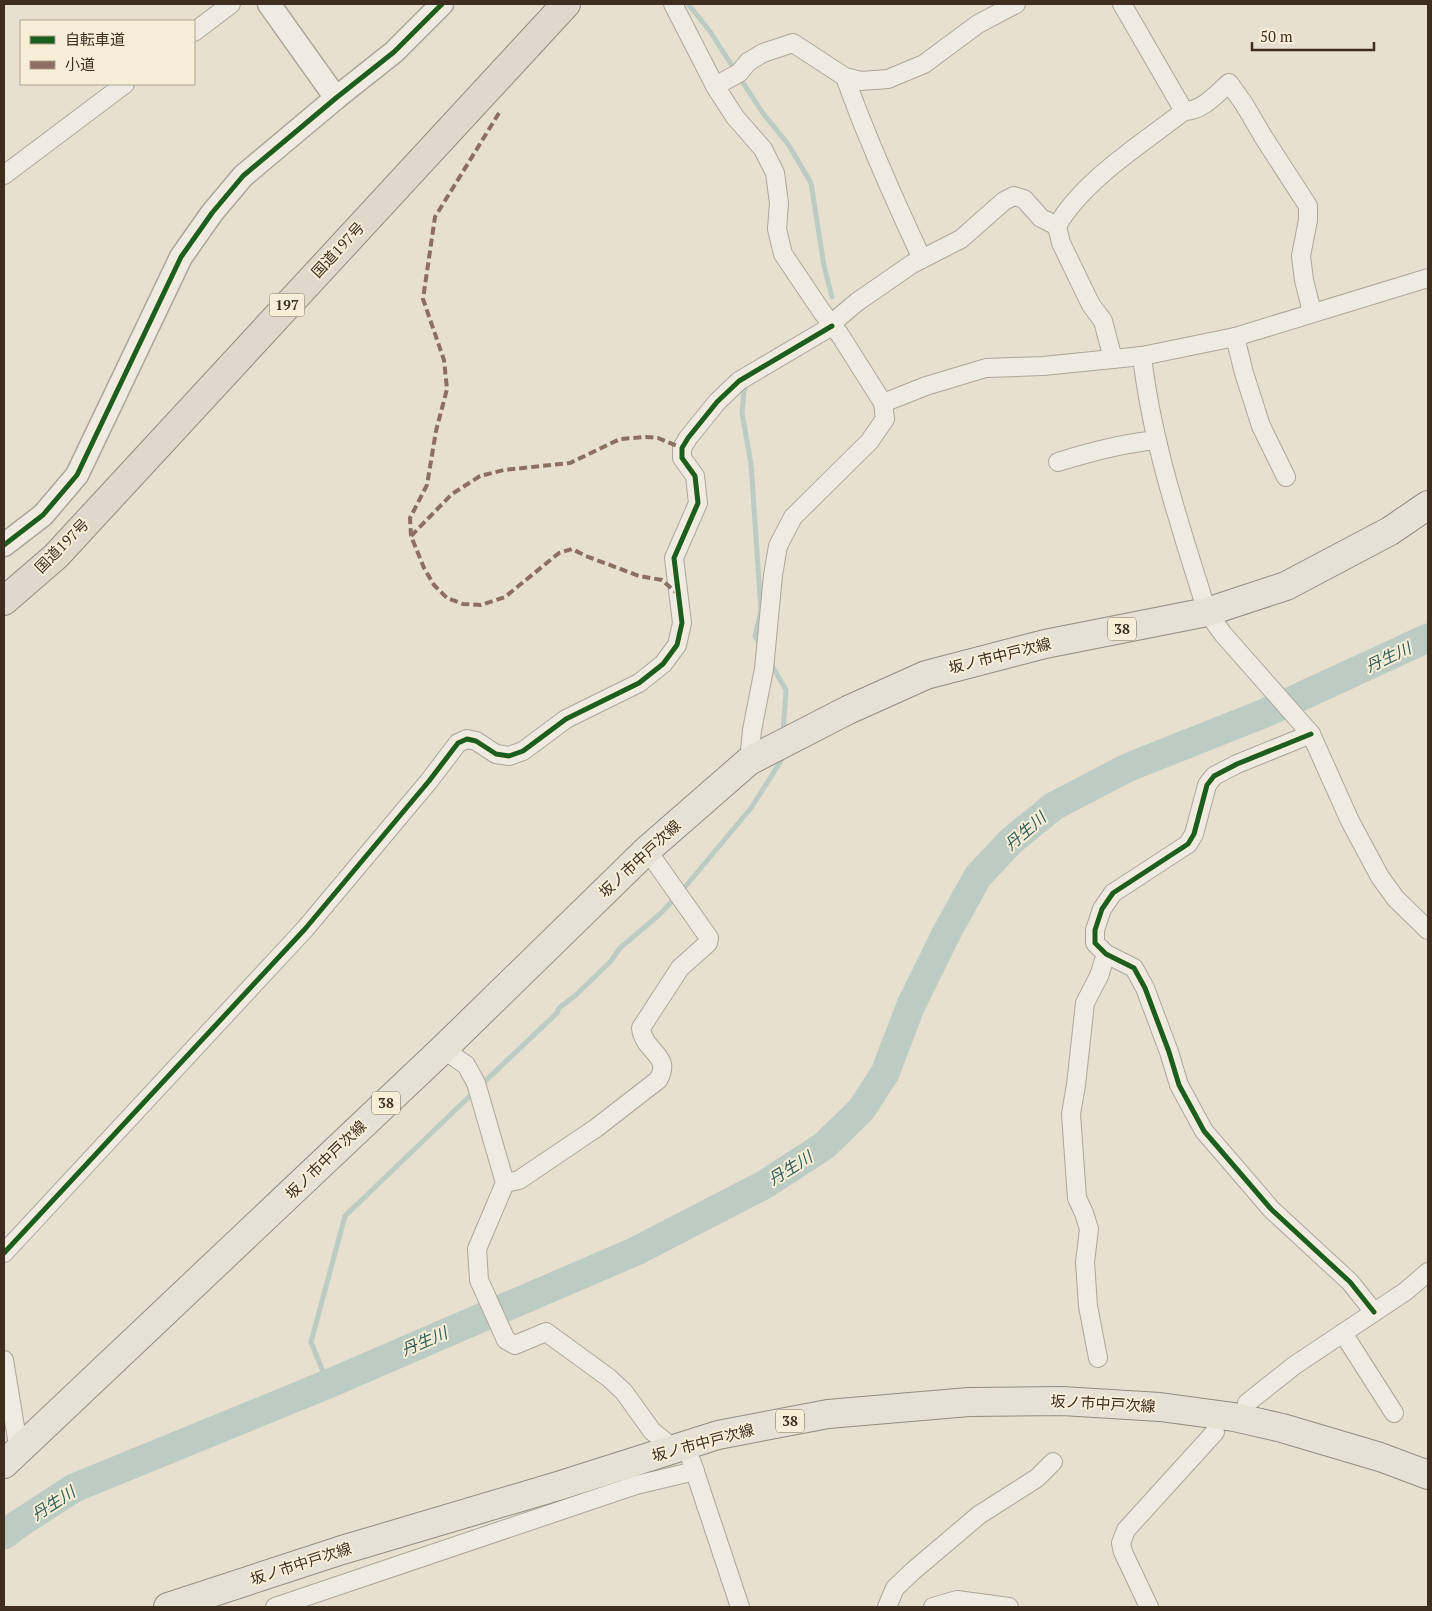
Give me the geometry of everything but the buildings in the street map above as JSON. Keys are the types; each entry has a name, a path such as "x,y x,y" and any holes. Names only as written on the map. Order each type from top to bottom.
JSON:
{"highway":[{"name":"国道197号","path":"4,601 56,556 566,4"}],"main road":[{"name":"坂ノ市中戸次線","path":"12,1458 443,1049 647,850 749,761 848,710 926,675 1045,644 1207,612 1286,586 1390,531 1428,506"},
{"name":"坂ノ市中戸次線","path":"168,1607 342,1550 558,1486 718,1435 828,1414 969,1402 1062,1401 1160,1407 1234,1417 1282,1428 1380,1457 1428,1475"}],"street":[{"path":"195,31 231,4"},
{"path":"269,4 336,98"},
{"path":"4,545 43,515 77,475 181,258 212,213 243,176 394,52 442,4"},
{"path":"674,4 735,117 763,149 775,173 779,202 777,229 783,254 883,403 884,419 869,442 793,517 778,546 773,575 764,666 752,730 749,761"},
{"path":"718,85 739,72 748,62 763,53 793,43 845,77 861,81 888,79 924,64 978,24 1016,4"},
{"path":"1122,4 1184,111"},
{"path":"845,77 869,140 922,259"},
{"path":"1056,226 1064,213 1110,167 1184,111 1191,111 1201,107 1229,82 1308,206 1308,220 1301,256 1304,280 1312,312"},
{"path":"4,175 124,85"},
{"path":"4,1253 304,929 418,795 458,743 467,739 476,741 496,754 509,756 523,751 566,719 639,683 663,664 677,645 682,623 674,558 698,503 695,476 682,458 682,448 717,402 740,381 832,325 857,302 912,264 961,239 1004,201 1014,196 1024,200 1041,218 1056,226 1061,243 1091,305 1103,321 1113,359"},
{"path":"883,403 926,386 986,368 1043,366 1142,356 1235,337 1428,278"},
{"path":"1235,337 1261,426 1286,477"},
{"path":"1142,356 1146,392 1156,440 1207,612 1223,634 1261,675 1309,732 1350,822 1380,877 1396,900 1428,930"},
{"path":"1058,462 1089,452 1135,442 1156,440"},
{"path":"1309,732 1214,776 1207,785 1194,834 1188,844 1113,893 1102,909 1095,930 1095,943 1106,954 1134,968 1145,988 1178,1085 1204,1132 1272,1209 1350,1282 1374,1312"},
{"path":"505,1184 518,1180 596,1128 658,1080 664,1071 664,1063 642,1037 641,1028 680,968 708,943 709,938 647,850"},
{"path":"1098,1358 1088,1297 1086,1262 1089,1229 1077,1198 1071,1114 1085,1003 1099,976 1106,954"},
{"path":"443,1049 466,1065 476,1083 505,1184 477,1249 479,1280 506,1340 515,1345 546,1332 556,1338 609,1378 624,1392 652,1431 680,1447 695,1470 740,1607"},
{"path":"1246,1403 1295,1365 1406,1291 1428,1272"},
{"path":"1343,1332 1394,1413"},
{"path":"4,1360 12,1458"},
{"path":"1149,1607 1123,1552 1121,1543 1126,1530 1215,1432"},
{"path":"887,1607 896,1588 913,1570 978,1515 1037,1478 1053,1462"},
{"path":"274,1607 636,1485 695,1470"},
{"path":"933,1607 956,1600 1009,1607"}],"waterway":[{"path":"688,4 709,30 762,112 788,144 811,183 824,266 832,297"},
{"path":"747,383 744,391 742,413 751,464 761,611 755,636 760,645"},
{"name":"丹生川","path":"4,1535 74,1488 328,1384 636,1251 762,1186 824,1146 861,1110 885,1073 911,1005 947,932 978,876 1011,841 1054,806 1129,767 1265,713 1428,638"},
{"path":"771,664 786,690 783,734"},
{"path":"480,1086 557,1013 559,1008 576,995 611,961 620,948 659,915 680,893 751,808 781,761 782,754"},
{"path":"328,1384 311,1342 345,1216 474,1092"}],"marked path":[{"path":"499,113 435,217 423,299 444,360 447,389 436,431 427,485 410,518 411,536 424,568 434,585 447,598 463,604 481,605 505,597 559,553 572,549 639,576 662,580 679,595"},
{"path":"411,536 452,494 480,476 504,470 570,463 620,439 658,438 682,448"}],"cycle path":[{"path":"4,545 43,515 77,475 181,257 212,213 243,176 394,52 442,4"},
{"path":"4,1253 305,929 429,781 458,743 467,739 476,741 496,754 509,756 523,751 566,719 639,683 663,664 677,645 682,623 674,558 698,503 695,476 682,458 682,448 717,402 739,381 832,326"},
{"path":"1311,734 1237,764 1214,776 1207,785 1194,834 1188,844 1113,893 1102,909 1095,930 1095,943 1106,954 1134,968 1145,988 1179,1085 1204,1131 1271,1209 1350,1282 1374,1312"}]}
